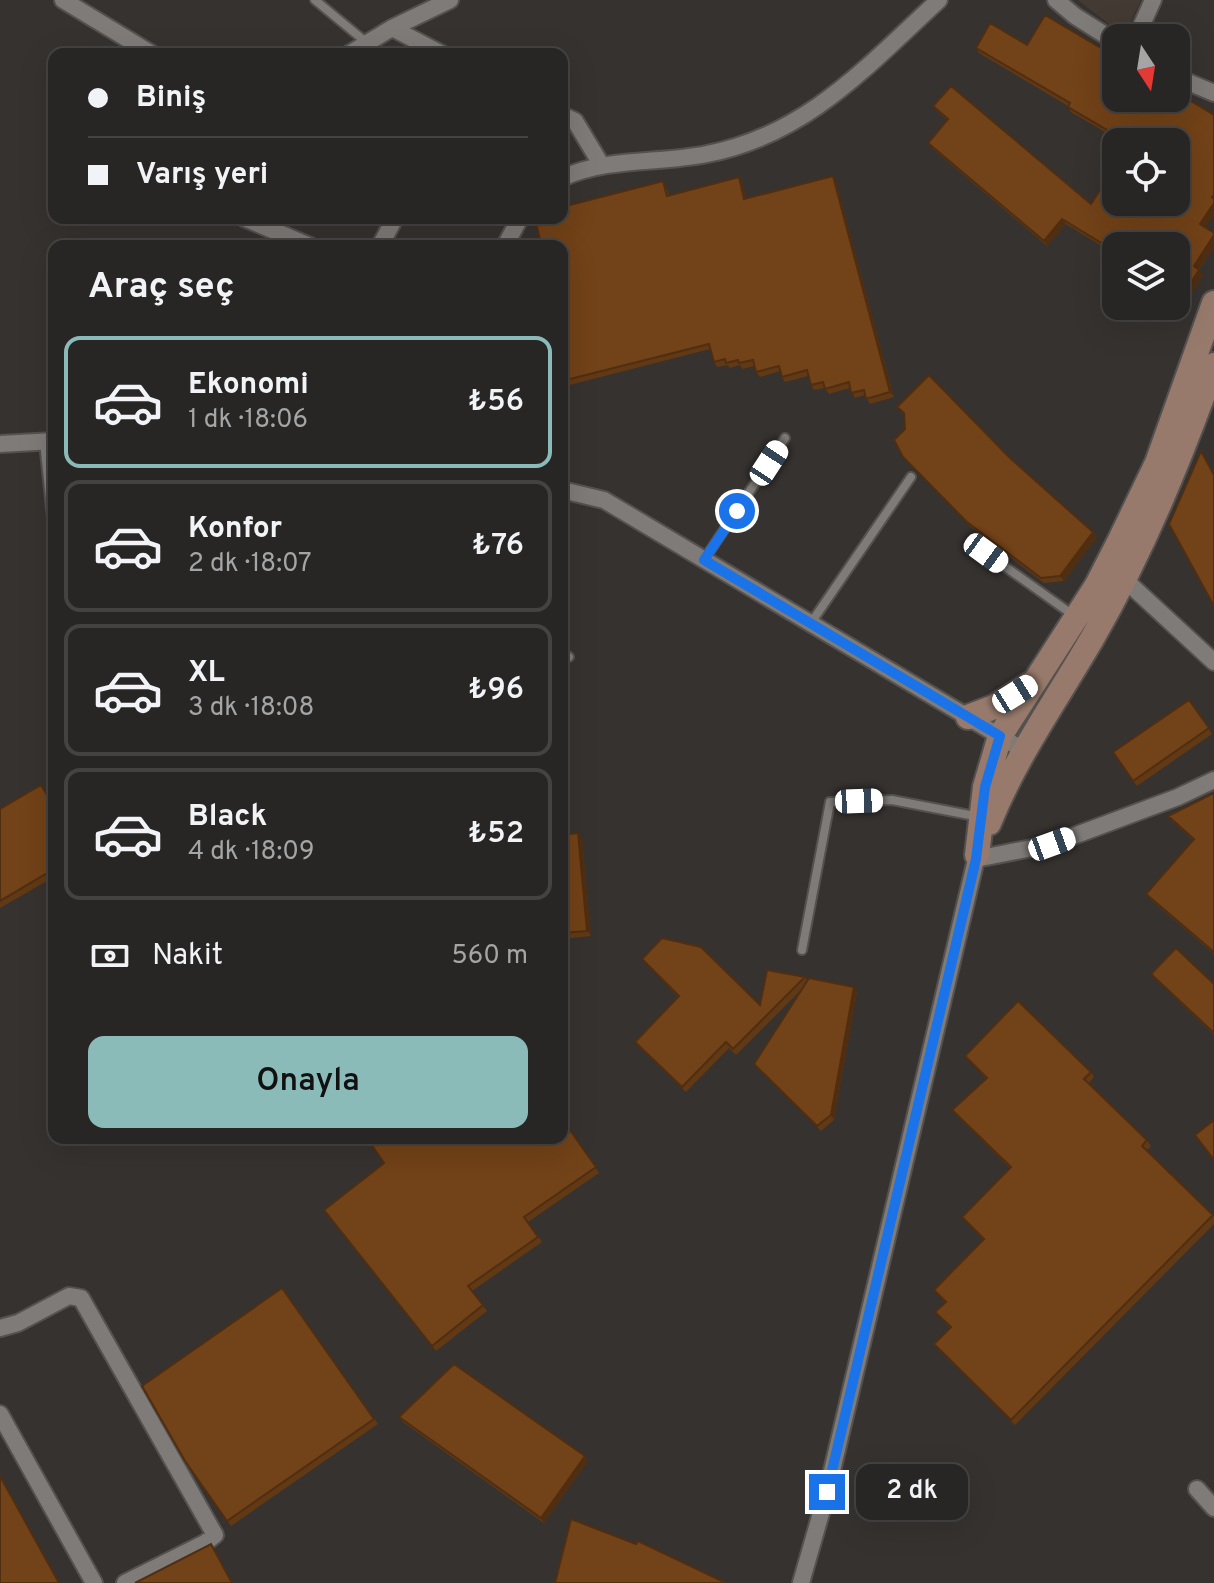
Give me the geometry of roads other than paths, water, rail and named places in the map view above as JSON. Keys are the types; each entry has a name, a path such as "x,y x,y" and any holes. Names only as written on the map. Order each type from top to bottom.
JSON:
{"street":[{"path":"63,0 142,48"},
{"path":"359,48 450,0"},
{"path":"568,175 625,162 703,155 775,133 817,109 839,92 939,0"},
{"path":"1056,0 1102,33"},
{"path":"1142,24 1153,0"},
{"path":"392,28 430,48"},
{"path":"1190,83 1214,93"},
{"path":"568,118 575,121 602,166"},
{"path":"258,224 296,240"},
{"path":"801,1583 827,1492 976,857 985,787 1000,736 1097,585 1157,463 1214,303"},
{"path":"976,857 1023,750 1093,637 1124,579 1170,480 1214,365"},
{"path":"0,444 48,441"},
{"path":"568,491 604,500 1023,750"},
{"path":"1124,579 1214,662"},
{"path":"968,717 994,707 1035,681"},
{"path":"976,857 1052,844 1178,797 1214,780"},
{"path":"0,1328 18,1323 69,1296 81,1298 215,1535 125,1583"},
{"path":"0,1414 94,1583"},
{"path":"1197,1489 1214,1508"}],"lane":[{"path":"315,0 367,43"},
{"path":"704,560 785,438"},
{"path":"811,623 911,477"},
{"path":"986,553 1076,617"},
{"path":"802,950 830,802 892,800 981,817"}]}
